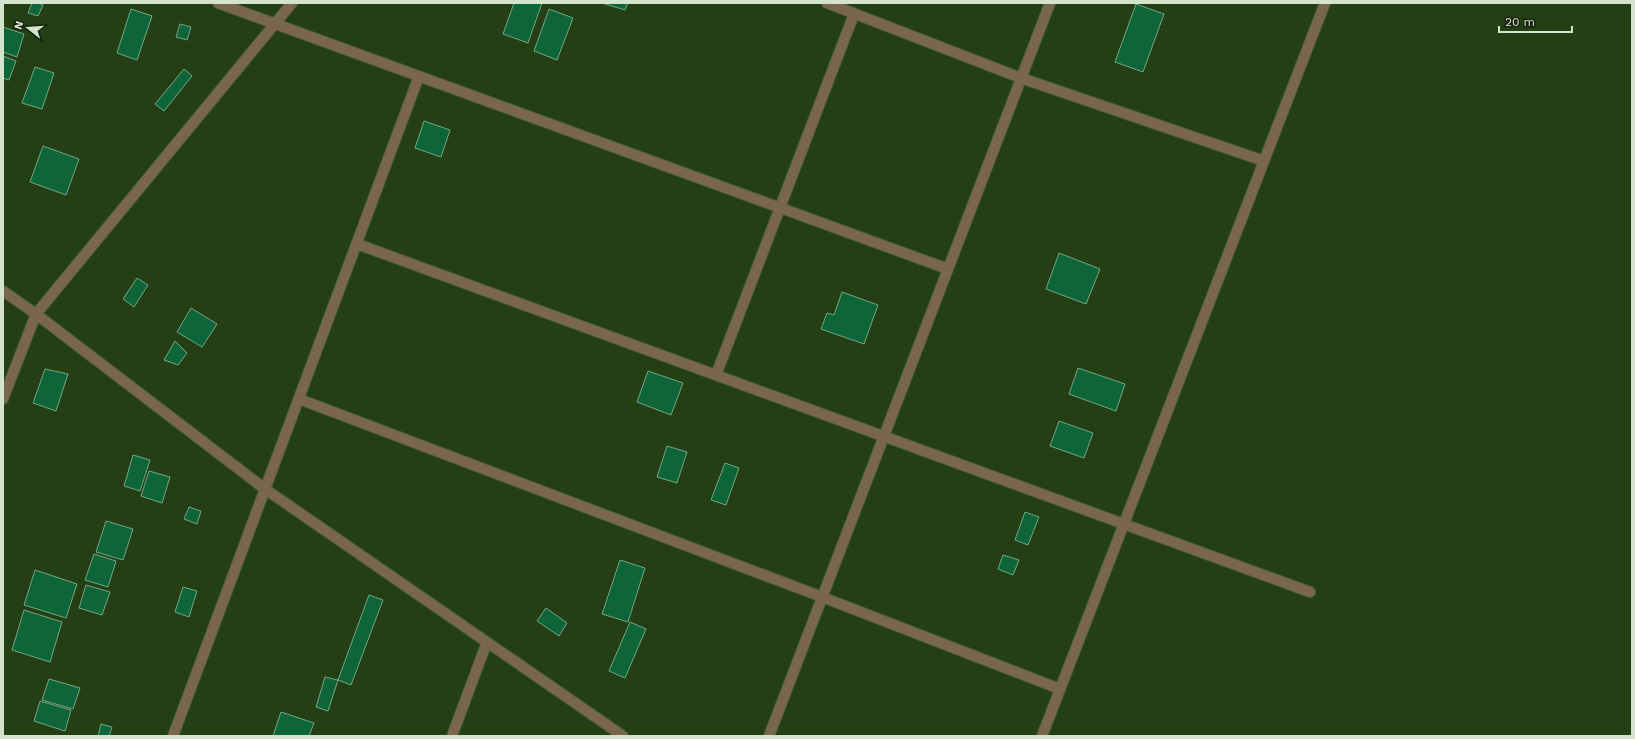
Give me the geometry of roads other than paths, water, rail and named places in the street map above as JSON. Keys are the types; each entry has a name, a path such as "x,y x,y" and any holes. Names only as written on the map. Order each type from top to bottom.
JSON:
{"street":[{"path":"218,3 948,268"},
{"path":"3,399 36,314 292,3"},
{"path":"827,3 1021,78 1264,161"},
{"path":"769,736 1050,3"},
{"path":"1042,736 1325,3"},
{"path":"716,375 854,14"},
{"path":"173,736 419,76"},
{"path":"357,244 1310,592"},
{"path":"3,291 36,314 265,489 623,736"},
{"path":"299,399 822,597 1060,690"},
{"path":"452,736 487,642"}]}
